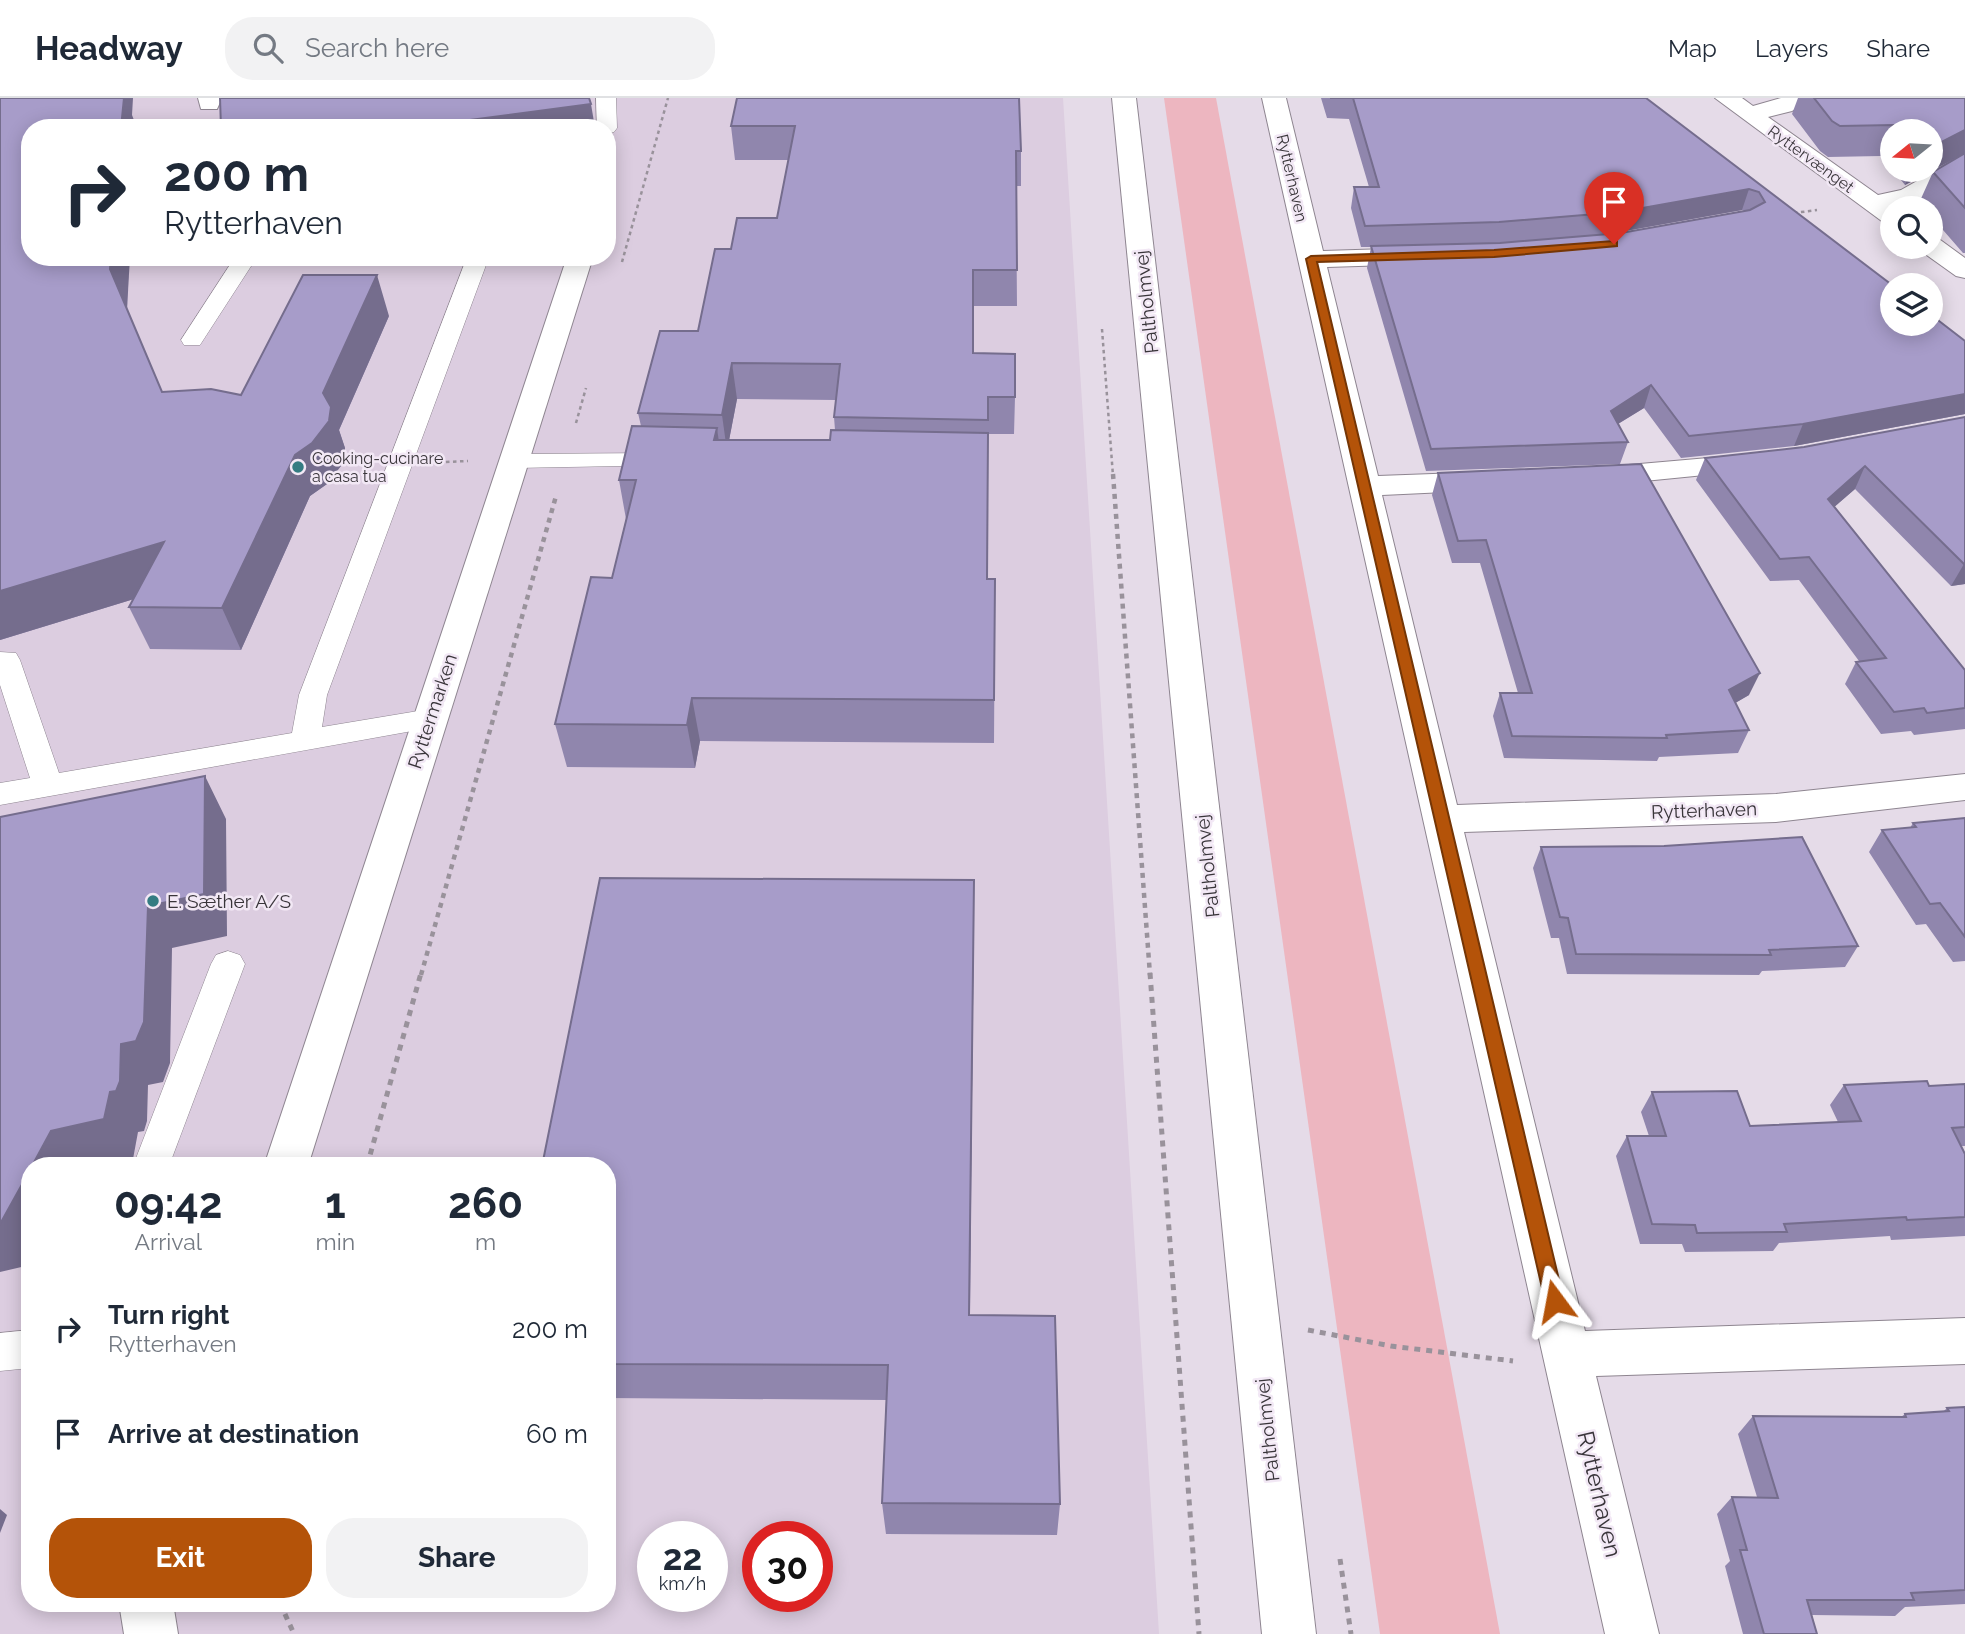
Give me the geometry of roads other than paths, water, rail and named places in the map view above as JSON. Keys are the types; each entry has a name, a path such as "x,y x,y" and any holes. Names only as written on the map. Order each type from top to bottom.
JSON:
{"street":[{"name":"Paltholmvej","path":"1124,98 1289,1634"},
{"name":"Rytterhaven","path":"1274,98 1632,1634"},
{"name":"Ryttervænget","path":"1727,98 1880,210"},
{"name":"Ryttervænget","path":"1749,114 1784,106 1799,98"},
{"name":"Ryttervænget","path":"1908,196 1965,161"},
{"path":"1943,254 1965,270"},
{"path":"1311,259 1441,255"},
{"name":"Ryttermarken","path":"289,1157 577,266"},
{"path":"1567,478 1634,475 1780,460"},
{"path":"1365,486 1513,480"},
{"name":"Rytterhaven","path":"1443,819 1776,808 1965,788"},
{"path":"1569,1362 1965,1341"},
{"path":"147,1612 151,1634"}],"lane":[{"path":"606,98 607,119"},
{"path":"192,340 240,266"},
{"path":"305,740 313,695 475,266"},
{"path":"514,461 566,458 687,460"},
{"path":"6,660 48,786"},
{"path":"0,794 429,719"},
{"path":"154,1157 228,964"},
{"path":"0,1352 21,1350"}],"place":[{"name":"Cooking-cucinare a casa tua","path":"298,467"},
{"name":"E. Sæther A/S","path":"153,901"}]}
